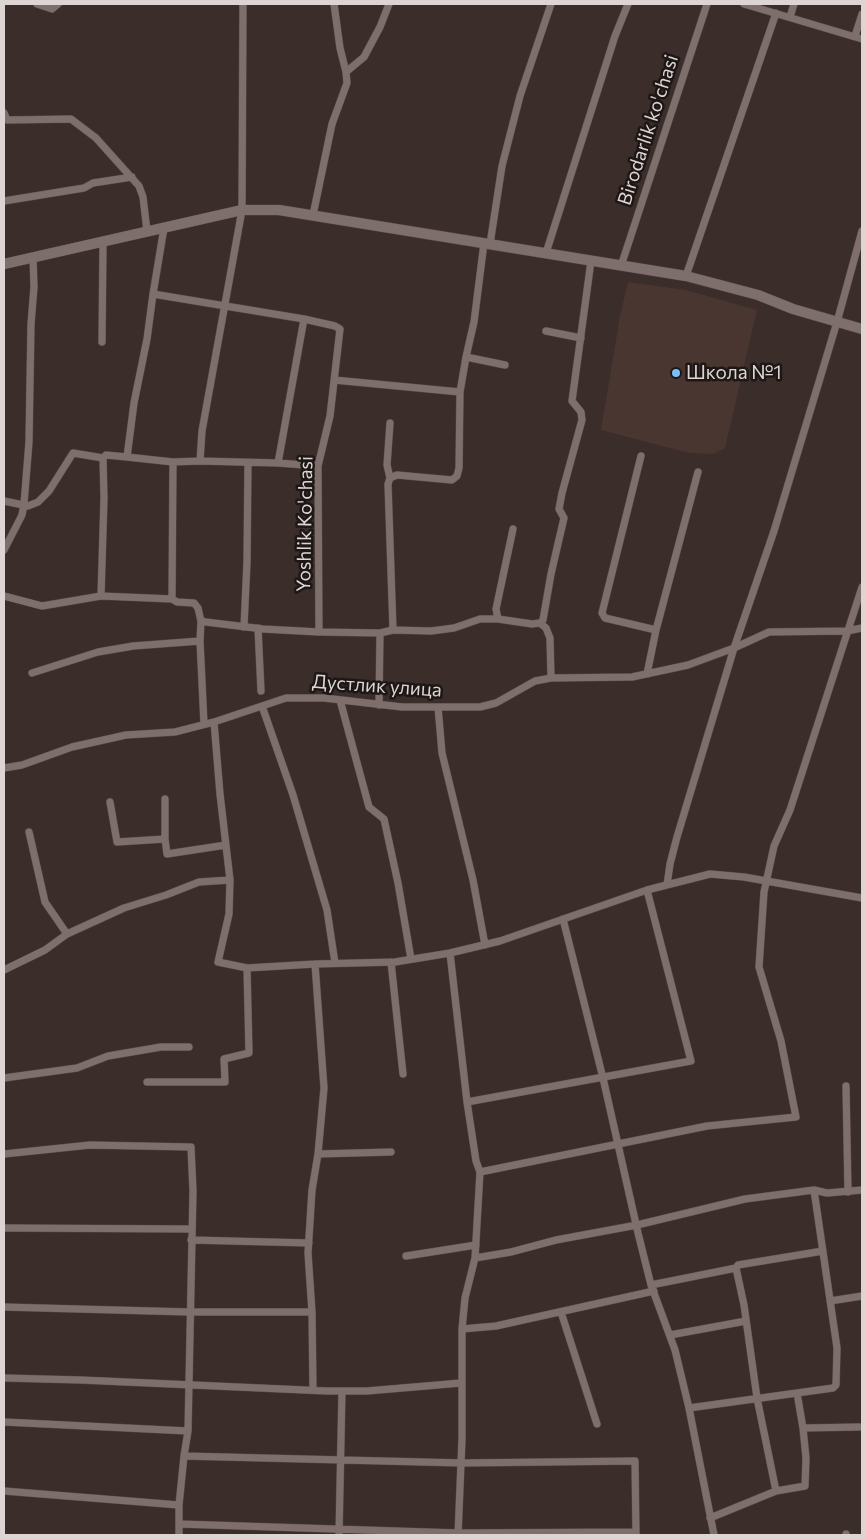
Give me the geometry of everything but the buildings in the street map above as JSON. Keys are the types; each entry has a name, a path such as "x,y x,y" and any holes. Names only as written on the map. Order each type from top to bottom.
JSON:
{"street":[{"path":"37,4 52,9 58,4"},
{"path":"200,461 202,431 242,210 243,4"},
{"path":"313,215 332,124 346,83 346,72 340,48 334,4"},
{"path":"346,72 364,57 380,27 389,4"},
{"path":"390,478 397,475 452,480 457,476 459,468 460,392 502,166 520,96 551,4"},
{"path":"546,253 615,36 628,4"},
{"name":"Birodarlik ko'chasi","path":"621,266 707,4"},
{"path":"744,4 859,38 862,14"},
{"path":"790,17 794,4"},
{"path":"686,276 776,13"},
{"path":"4,113 5,121 71,120 96,138 140,186 148,231"},
{"path":"4,201 84,188 93,183 132,177"},
{"path":"4,264 242,210 279,210 686,276 758,295 793,309 862,329"},
{"path":"127,457 134,403 147,339 152,294 164,228"},
{"path":"667,885 677,838 734,648 774,531 837,322 862,231"},
{"path":"102,342 103,243"},
{"path":"4,550 22,514 24,504 34,287 33,257"},
{"path":"540,623 543,620 564,518 559,509 562,493 582,420 581,412 572,401 582,314 591,261"},
{"path":"152,294 304,319 278,463"},
{"name":"Yoshlik Ko'chasi","path":"304,319 335,326 340,329 330,416 318,466 319,632"},
{"path":"546,331 580,338"},
{"path":"466,356 505,365"},
{"path":"334,380 460,392"},
{"path":"390,423 387,464 390,478 388,484 393,630"},
{"path":"4,501 32,505 46,495 73,453 102,458 106,455 173,462 278,463 318,466"},
{"path":"641,456 602,613 605,618 656,630"},
{"path":"101,596 104,498 102,458"},
{"path":"172,599 173,462"},
{"path":"244,626 248,463"},
{"path":"647,674 656,630 698,472"},
{"path":"498,619 496,609 513,529"},
{"path":"480,1172 706,1126 796,1117 781,1041 759,967 766,882 774,846 796,792 862,587"},
{"path":"4,596 42,606 101,596 172,599 177,602 194,603 198,608 201,621 200,641 204,724"},
{"path":"201,621 258,628 380,633 393,630 430,631 454,628 480,619 498,619 532,624 540,623 546,628 550,638 551,678"},
{"path":"258,628 261,691"},
{"name":"Дустлик улица","path":"4,768 22,765 72,747 126,735 175,732 214,722 286,698 324,698 402,708 480,707 496,703 535,681 551,678 632,677 688,666 769,632 847,631 862,628"},
{"path":"379,705 380,633"},
{"path":"32,673 98,652 133,646 200,641"},
{"path":"340,700 369,807 384,819 411,959"},
{"path":"262,706 294,795 327,910 335,963"},
{"path":"438,707 442,753 469,864 485,945"},
{"path":"214,722 230,880 229,914 218,962 247,968 391,962 450,953 485,945 648,890 710,874 744,877 862,898"},
{"path":"165,799 165,839 168,854 226,845"},
{"path":"110,802 116,842 165,839"},
{"path":"29,832 45,902 67,934"},
{"path":"4,970 45,950 67,934 124,908 199,882 230,880"},
{"path":"467,1102 691,1061 648,890"},
{"path":"563,919 604,1078 652,1288 675,1350 689,1408 714,1535"},
{"path":"450,953 467,1102 476,1161 480,1172 475,1258 465,1298 462,1329 462,1463 458,1534"},
{"path":"391,962 403,1074"},
{"path":"313,1390 309,1243 312,1190 318,1154 324,1088 315,964"},
{"path":"147,1082 225,1082 224,1058 249,1053 247,968"},
{"path":"4,1078 77,1068 108,1056 152,1048 189,1047"},
{"path":"846,1086 848,1192"},
{"path":"4,1154 90,1145 191,1147 193,1191 188,1431 184,1456 179,1535"},
{"path":"318,1154 391,1152"},
{"path":"689,1408 833,1388 836,1385 837,1348 814,1190"},
{"path":"475,1258 637,1225 745,1199 814,1190 827,1193 862,1190"},
{"path":"4,1228 191,1229"},
{"path":"191,1240 309,1243"},
{"path":"406,1256 476,1245"},
{"path":"462,1329 496,1326 561,1312 736,1268 738,1264 823,1250"},
{"path":"736,1268 776,1491"},
{"path":"830,1301 862,1296"},
{"path":"4,1307 189,1312 312,1312"},
{"path":"561,1312 596,1424"},
{"path":"670,1335 746,1321"},
{"path":"4,1378 342,1391 461,1383"},
{"path":"339,1532 342,1391"},
{"path":"710,1518 776,1491 805,1486 806,1458 797,1392"},
{"path":"4,1422 188,1431"},
{"path":"803,1428 859,1427"},
{"path":"180,1524 339,1532 636,1534 635,1461 462,1463 184,1456"},
{"path":"4,1491 180,1505"}],"shaded area":[{"name":"Школа №1","path":"628,282 686,290 757,310 725,448 713,454 689,453 601,430 620,316"}],"place":[{"name":"Школа №1","path":"676,373"}]}
